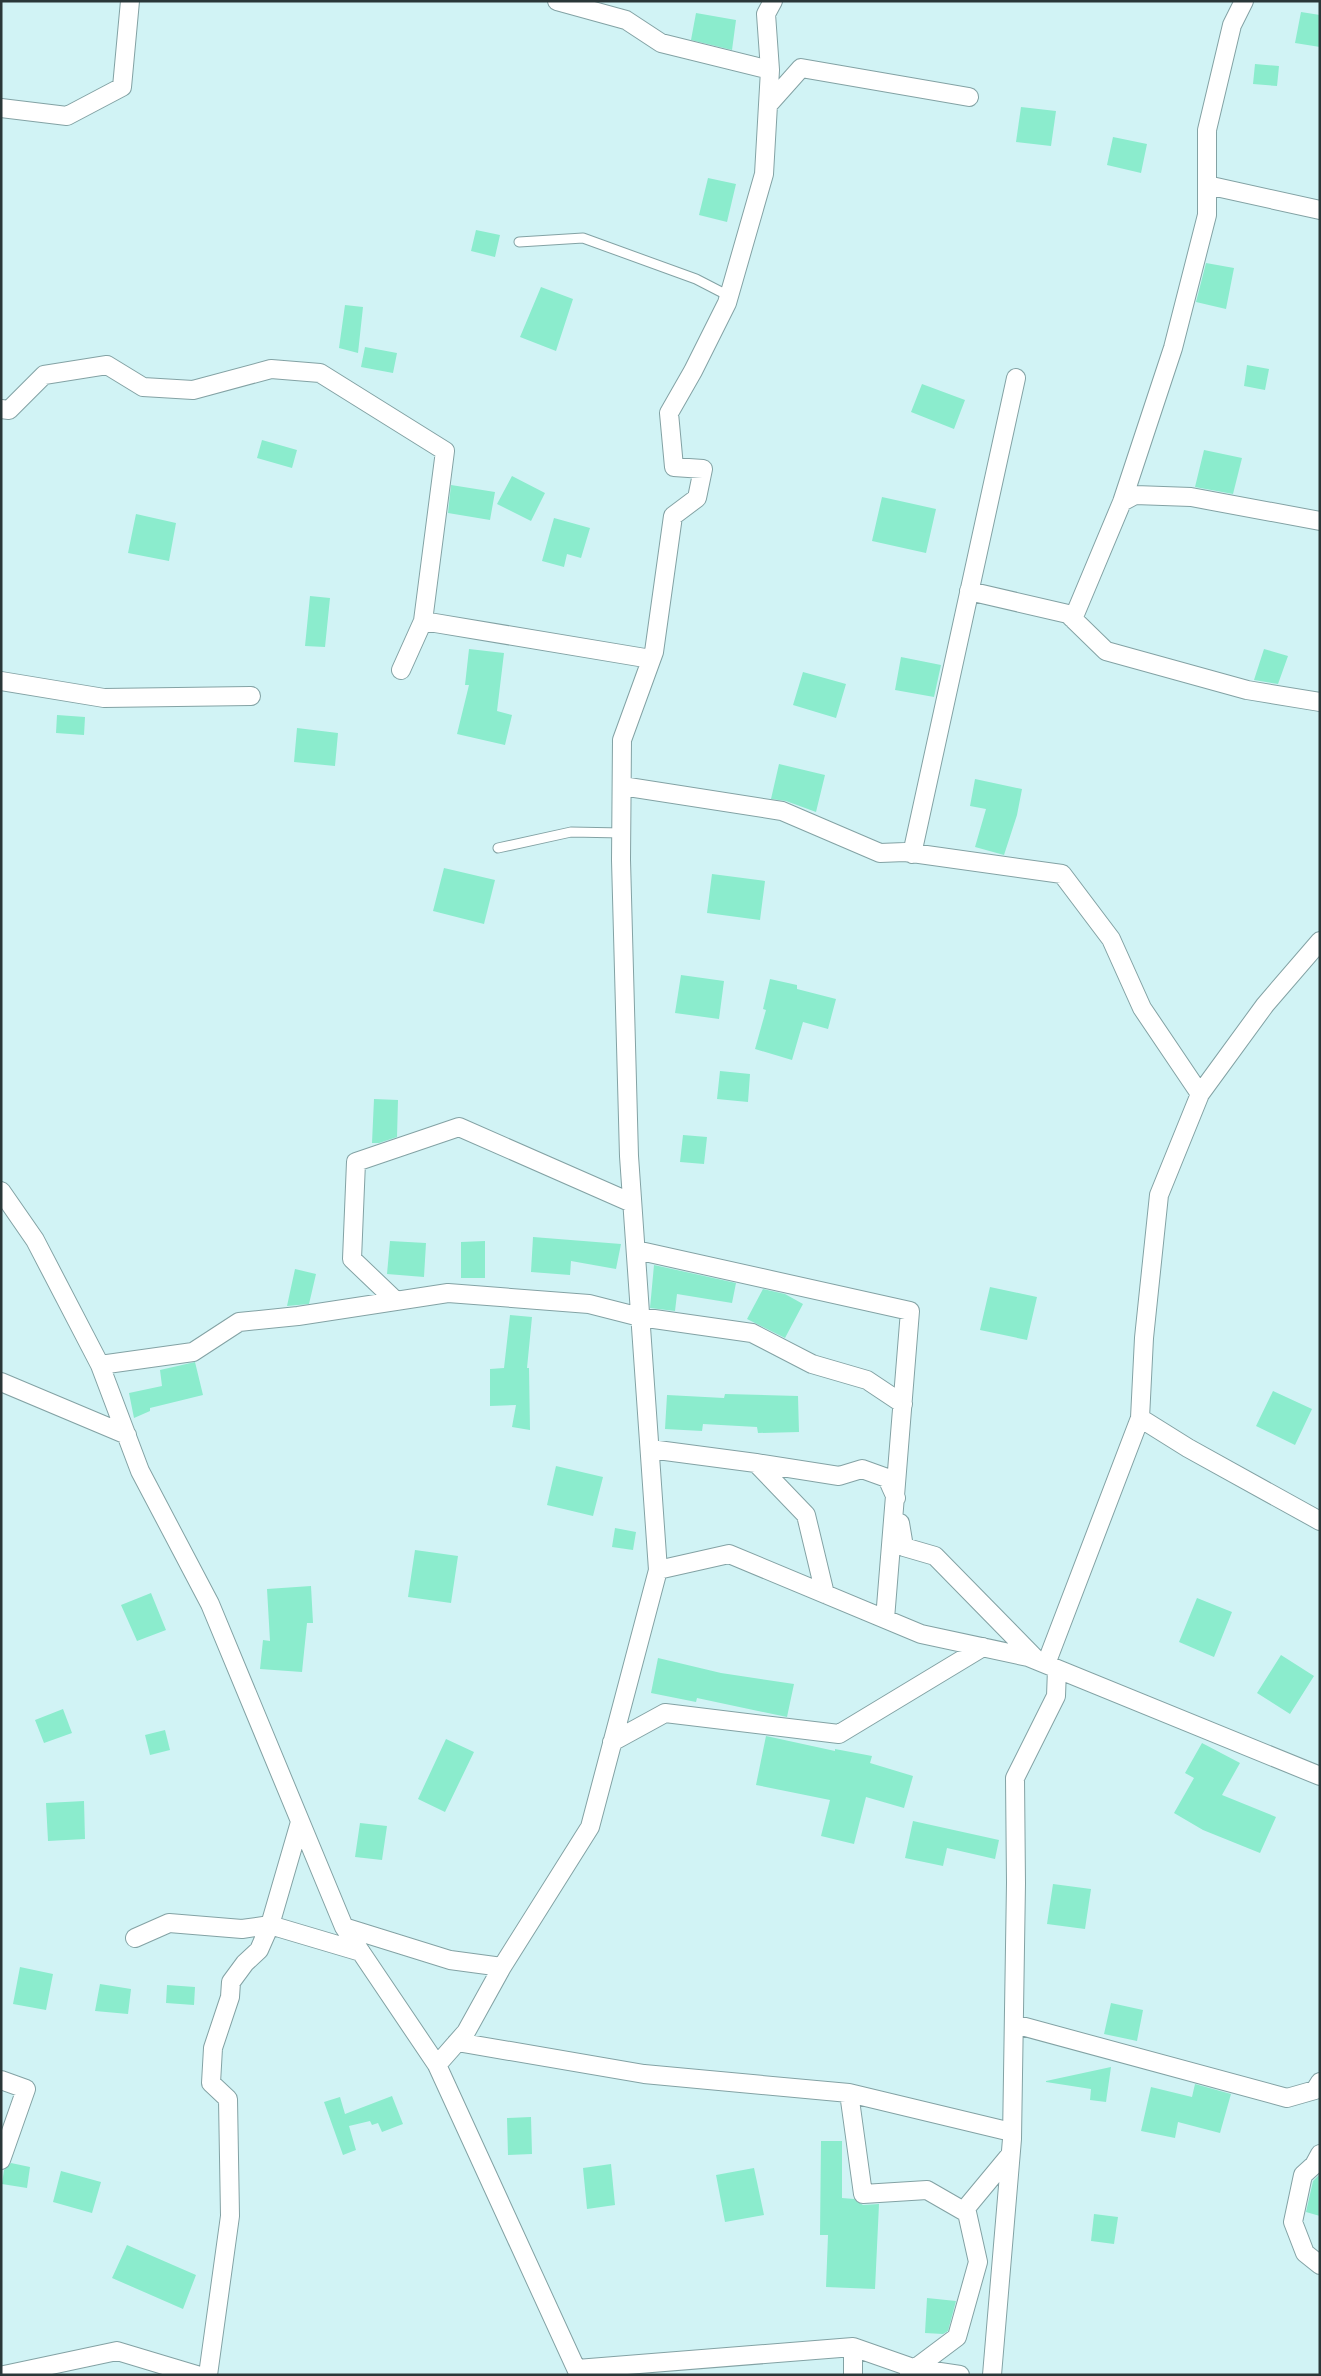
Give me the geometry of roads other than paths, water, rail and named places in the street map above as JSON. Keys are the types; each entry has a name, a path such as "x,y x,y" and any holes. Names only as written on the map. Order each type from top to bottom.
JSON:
{"street":[{"path":"1,108 67,116 122,87 130,1"},
{"path":"557,1 626,20 660,43 770,70"},
{"path":"437,2065 466,2032 502,1967 590,1827 658,1570 629,1156 622,833 622,740 652,659 673,516 697,498 703,469 674,467 669,413 729,296 764,174 770,70 766,14 773,1"},
{"path":"1073,619 1122,502 1173,348 1207,216 1207,130 1232,25 1244,1"},
{"path":"768,105 801,68 968,97"},
{"path":"1207,185 1320,210"},
{"path":"1,409 9,410 44,375 107,366 143,388 193,390 271,369 320,372 445,452 423,621 401,670"},
{"path":"912,854 1016,378"},
{"path":"1122,502 1134,494 1191,497 1320,521"},
{"path":"969,591 1068,614 1106,651 1248,690 1320,702"},
{"path":"423,621 652,659"},
{"path":"1,681 104,698 251,696"},
{"path":"622,786 782,811 880,853 912,854 1062,874 1111,939 1142,1008 1200,1094"},
{"path":"1047,1665 1140,1418 1144,1338 1159,1195 1200,1094 1265,1005 1320,941"},
{"path":"396,1301 352,1259 356,1162 459,1128 632,1203"},
{"path":"1,1191 35,1240 100,1365 140,1471 210,1604 344,1927 437,2065 578,2372 853,2347 910,2372 960,2375"},
{"path":"636,1250 910,1310 886,1619"},
{"path":"100,1365 193,1352 239,1322 298,1316 448,1293 589,1304 640,1317 752,1332 812,1364 867,1380 903,1404"},
{"path":"1,1382 127,1435"},
{"path":"1140,1418 1188,1448 1320,1521"},
{"path":"650,1448 839,1476 862,1469 887,1478 895,1495 904,1547 935,1556 1047,1665 1056,1696 1015,1778 1016,1883 1010,2155 992,2375"},
{"path":"756,1463 806,1515 825,1594"},
{"path":"658,1570 729,1554 921,1634 983,1647 1047,1665 1320,1776"},
{"path":"612,1742 665,1712 840,1734 983,1647"},
{"path":"208,2375 230,2216 228,2099 212,2083 213,2048 230,1997 231,1982 245,1963 259,1950 270,1926 300,1822"},
{"path":"135,1938 169,1922 242,1929 270,1926 361,1952"},
{"path":"344,1927 450,1960 502,1967"},
{"path":"1014,2024 1287,2098 1315,2090 1320,2082"},
{"path":"457,2042 644,2074 849,2092 1004,2130"},
{"path":"1,2080 26,2090 1,2160"},
{"path":"849,2092 864,2194 927,2190 968,2213"},
{"path":"1320,2154 1314,2165 1303,2175 1293,2222 1306,2253 1320,2265"},
{"path":"910,2372 957,2337 978,2262 966,2208 1010,2155"},
{"path":"853,2347 853,2375"},
{"path":"4,2375 117,2351 197,2375"}],"lane":[{"path":"519,242 582,238 696,279 729,296"},
{"path":"498,848 571,832 622,833"}]}
